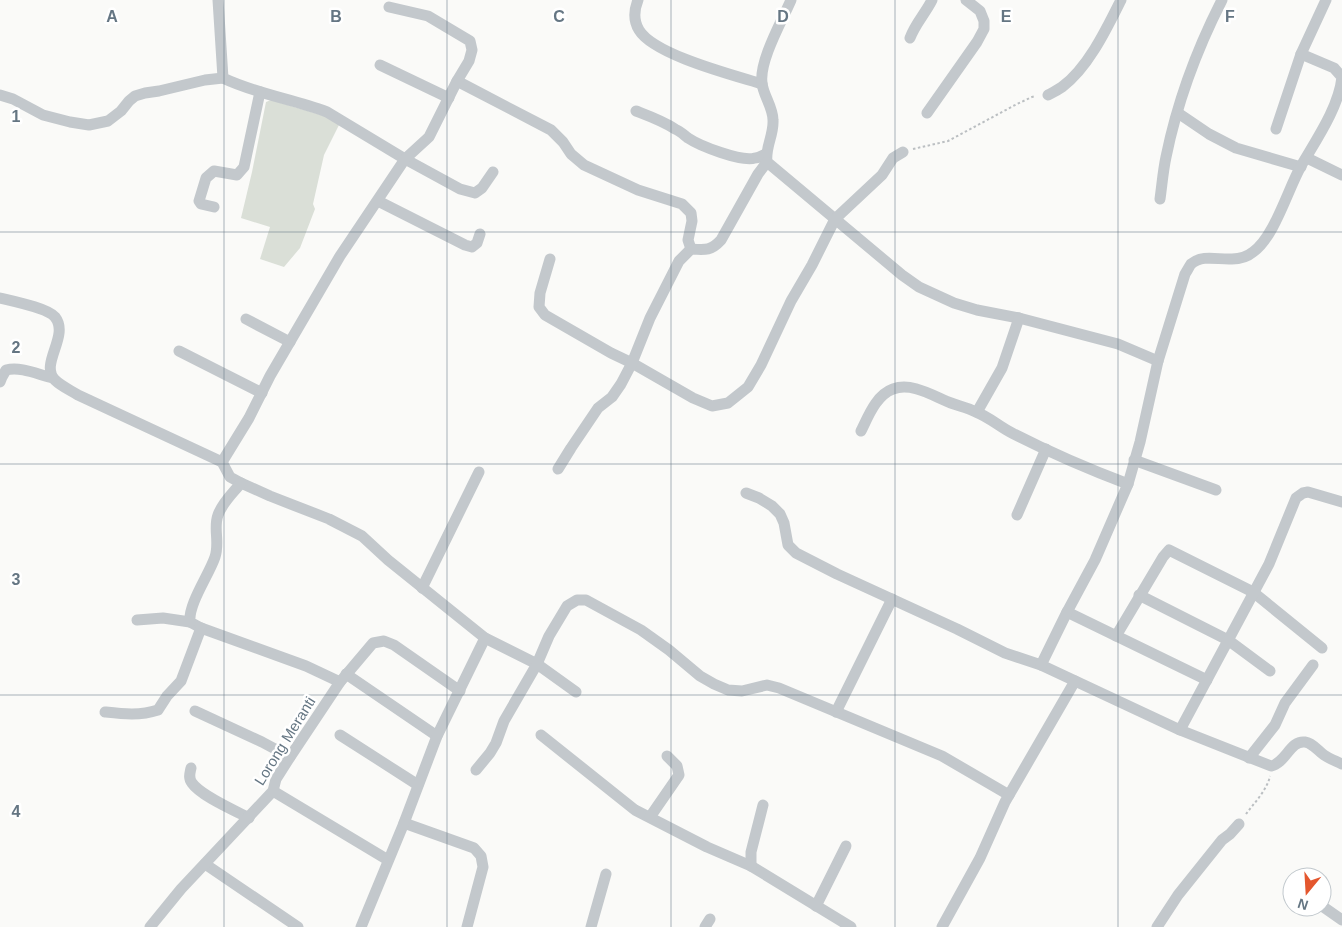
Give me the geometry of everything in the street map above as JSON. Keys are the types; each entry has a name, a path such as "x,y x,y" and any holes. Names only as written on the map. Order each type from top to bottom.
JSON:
{"street":[{"path":"218,0 223,78"},
{"path":"638,0 634,17 639,31 657,46 694,62 762,84"},
{"path":"558,469 598,408 612,397 632,364 650,318 679,261 691,249 706,250 715,246 721,240 767,158 773,119 762,84 762,71 773,39 792,0"},
{"path":"910,38 912,31 932,0"},
{"path":"927,113 977,42 984,29 984,21 980,11 966,0"},
{"path":"1048,94 1062,88 1079,72 1104,34 1121,0"},
{"path":"1160,199 1166,157 1178,113 1197,55 1222,0"},
{"path":"1276,129 1301,54 1326,0"},
{"path":"222,462 340,256 404,159 429,137 468,61 472,50 470,42 428,16 389,7"},
{"path":"1041,665 1067,612 1096,560 1128,484 1140,442 1158,361 1180,288 1191,264 1201,259 1214,257 1232,260 1243,258 1254,252 1265,240 1321,132 1340,90 1342,77 1334,68 1301,54"},
{"path":"380,65 449,98"},
{"path":"0,95 13,98 43,115 89,125 108,120 121,111 136,96 205,80 223,78 240,86 327,112 404,159 468,192 475,193 482,188 493,172"},
{"path":"457,81 551,130 584,166 638,190 682,204 691,213 692,221 688,240 691,249"},
{"path":"214,207 202,204 199,201 206,178 214,171 237,176 244,167 260,92"},
{"path":"636,111 676,129 702,146 739,157 767,158 835,219 919,287 954,303 976,310 1018,318 1118,344 1158,361"},
{"path":"1178,113 1209,134 1236,148 1304,162 1342,176"},
{"path":"550,259 540,293 539,307 545,315 671,387 712,406 728,403 748,387 761,365 791,301 835,219 882,175 893,158 903,152"},
{"path":"378,201 465,245 472,247 477,242 480,234"},
{"path":"0,298 46,311 55,316 60,334 52,360 51,371 53,378"},
{"path":"977,412 1002,368 1018,318"},
{"path":"246,319 290,342"},
{"path":"179,351 262,393"},
{"path":"0,382 6,370 11,369 53,378 78,395 222,462 230,476 241,483 330,519 362,536 388,560 485,638 537,664 576,692"},
{"path":"860,430 881,397 892,389 908,387 977,412 1011,433 1091,470 1128,484"},
{"path":"1017,515 1046,449"},
{"path":"1134,460 1216,490"},
{"path":"422,588 479,472"},
{"path":"190,622 190,611 216,556 218,541 217,517 220,510 241,483"},
{"path":"1180,730 1276,550 1293,502 1299,495 1308,492 1342,502"},
{"path":"746,493 772,506 780,514 784,523 788,545 796,553 1005,653 1041,665 1180,730 1271,766 1277,765 1285,758 1294,745 1302,741 1309,742 1323,754 1342,764"},
{"path":"1116,636 1139,595 1169,550 1253,592 1322,648"},
{"path":"1139,595 1228,640 1270,671"},
{"path":"836,712 892,599"},
{"path":"476,770 490,754 504,720 537,664 549,636 567,606 577,600 586,600 641,630 700,676 714,684 728,690 742,691 767,685 779,688 942,756 1009,795"},
{"path":"1067,612 1207,680"},
{"path":"137,620 162,618 190,622 201,628 343,678 437,736"},
{"path":"105,712 126,715 158,710 181,681 201,628"},
{"path":"361,927 404,823 437,736 485,638"},
{"name":"Lorong Meranti","path":"150,927 181,889 273,792 276,779 343,678 374,642 384,641 394,645 460,691"},
{"path":"1249,758 1275,725 1285,703 1313,666"},
{"path":"942,927 980,858 1009,795 1075,681"},
{"path":"195,711 290,757"},
{"path":"340,735 418,784"},
{"path":"541,736 635,810 707,847 751,866 851,927"},
{"path":"650,817 679,775 677,766 666,756"},
{"path":"191,768 189,777 192,783 203,793 249,818"},
{"path":"273,792 388,860"},
{"path":"751,866 751,852 763,805"},
{"path":"404,823 474,848 481,856 484,867 467,927"},
{"path":"1157,927 1178,894 1222,840 1238,824"},
{"path":"816,906 846,846"},
{"path":"205,864 298,927"},
{"path":"591,927 606,874"}],"path":[{"path":"903,152 948,141 1032,97 1048,94"},
{"path":"1238,824 1263,792 1269,781 1271,766"}],"shaded area":[{"path":"271,100 341,121 324,155 313,204 315,209 300,248 284,267 260,259 270,227 241,218 266,102"}]}
